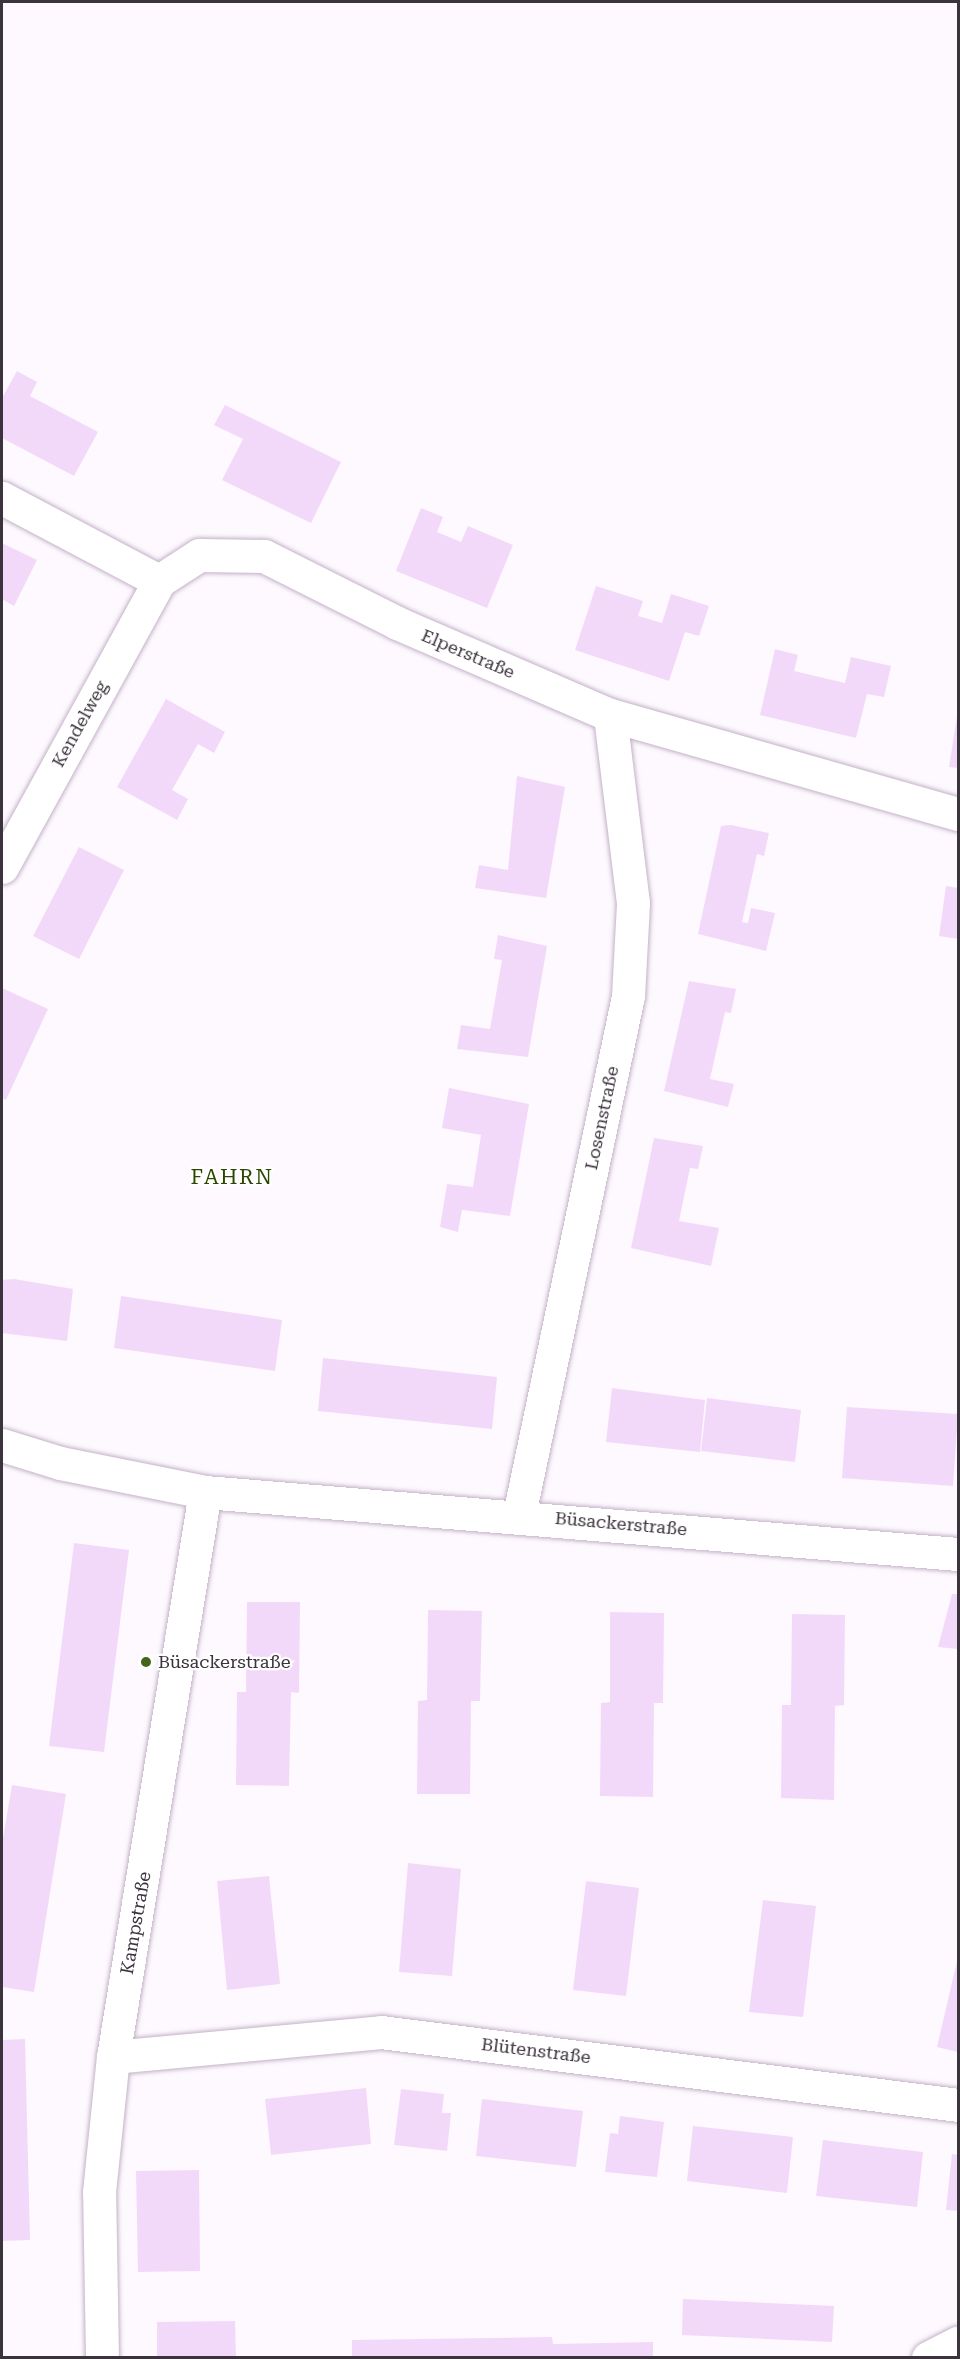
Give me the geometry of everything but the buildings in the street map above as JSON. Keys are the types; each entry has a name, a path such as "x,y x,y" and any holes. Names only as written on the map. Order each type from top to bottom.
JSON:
{"street":[{"path":"2,498 159,581"},
{"name":"Elperstraße","path":"159,581 199,555 264,556 397,623 610,715 893,800 958,814"},
{"name":"Kendelweg","path":"2,867 159,581"},
{"name":"Losenstraße","path":"519,1515 628,996 633,903 610,715"},
{"name":"Büsackerstraße","path":"2,1445 60,1464 205,1492 519,1515 958,1554"},
{"name":"Kampstraße","path":"102,2358 99,2192 113,2057 205,1492"},
{"name":"Blütenstraße","path":"113,2057 381,2032 958,2105"},
{"path":"928,2358 958,2343"}],"place":[{"name":"Büsackerstraße","path":"146,1662"}],"district":[{"name":"FAHRN","path":"232,1177"}]}
